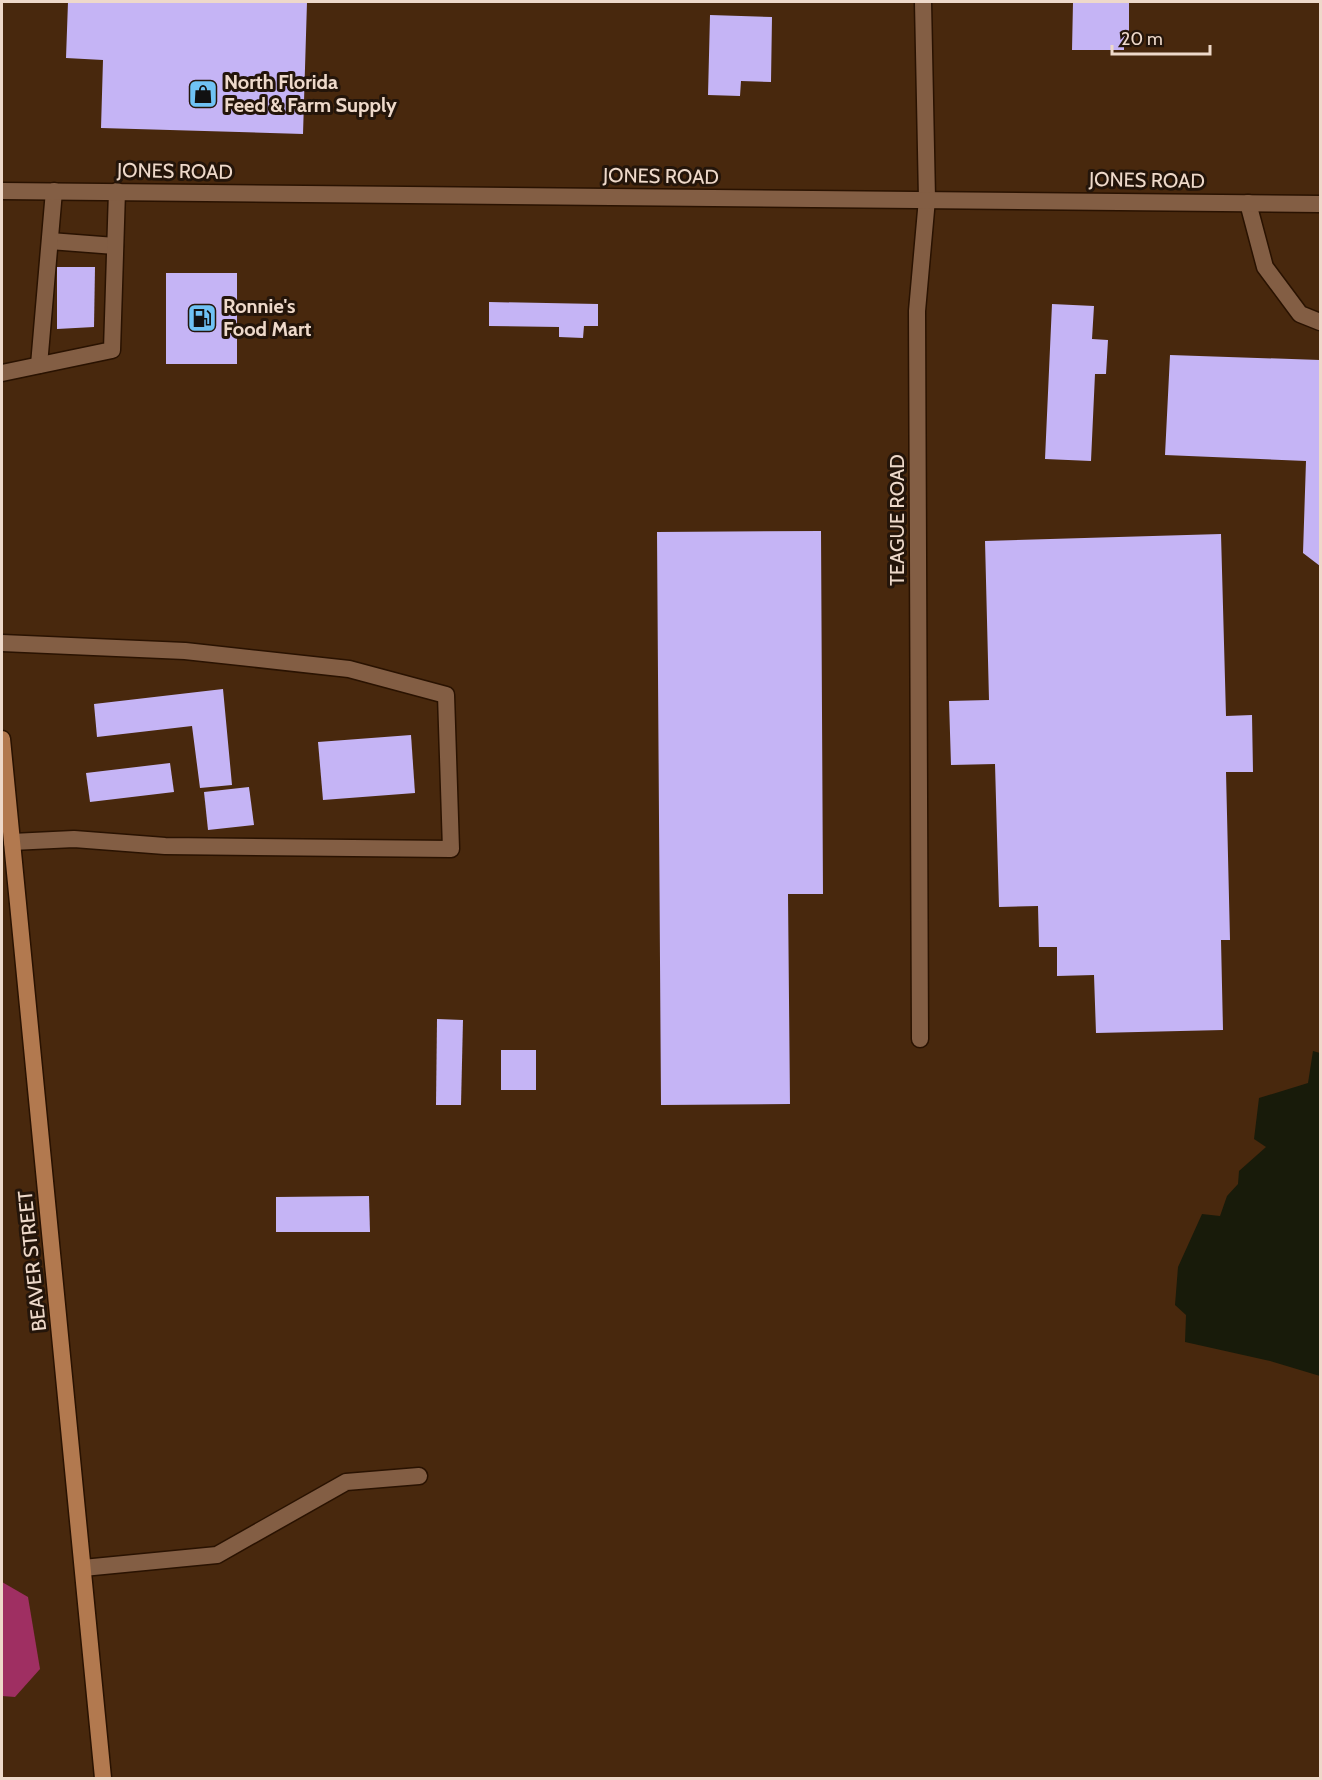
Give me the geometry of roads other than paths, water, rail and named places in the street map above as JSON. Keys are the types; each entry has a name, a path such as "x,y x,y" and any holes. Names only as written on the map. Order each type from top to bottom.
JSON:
{"main road":[{"name":"BEAVER STREET","path":"2,739 103,1779"}],"street":[{"name":"TEAGUE ROAD","path":"920,1040 917,310 927,199 922,2"},
{"name":"JONES ROAD","path":"2,190 1320,204"},
{"path":"39,365 54,191"},
{"path":"2,373 112,350 117,191"},
{"path":"1248,203 1265,267 1300,314 1320,321"},
{"path":"50,241 115,246"},
{"path":"2,644 185,651 349,669 446,695 451,849 165,846 74,839 12,843"},
{"path":"83,1568 218,1555 346,1482 420,1476"}],"place":[{"name":"North Florida Feed & Farm Supply","path":"203,94"},
{"name":"Ronnie's Food Mart","path":"202,318"}]}
